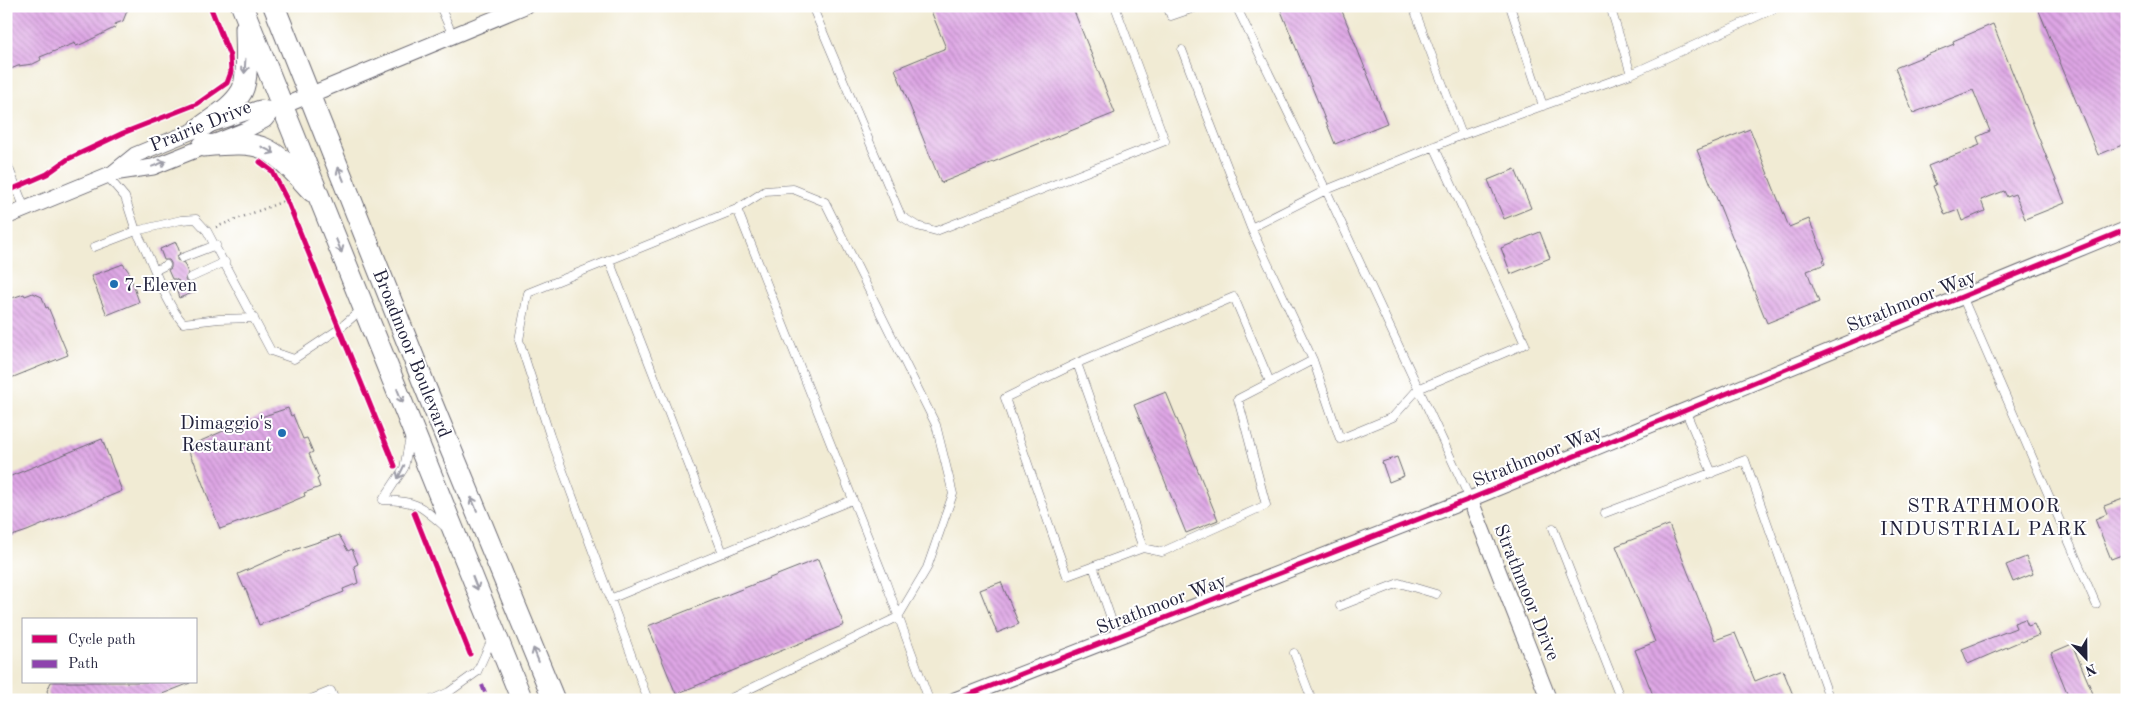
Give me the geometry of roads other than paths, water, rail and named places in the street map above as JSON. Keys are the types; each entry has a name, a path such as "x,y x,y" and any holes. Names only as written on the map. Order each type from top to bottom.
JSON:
{"main road":[{"name":"Broadmoor Boulevard","path":"274,6 426,389 554,700"},
{"name":"Broadmoor Boulevard","path":"244,12 278,108 321,200 522,700"},
{"path":"202,137 242,90 246,70 244,12"},
{"path":"202,137 264,146 282,158 321,200"}],"street":[{"name":"Prairie Drive","path":"6,217 110,175 153,167 202,137 248,130 265,120 278,108 525,6"},
{"name":"Strathmoor Way","path":"955,700 1470,499 2127,228"},
{"name":"Strathmoor Drive","path":"1470,499 1549,700"}],"lane":[{"path":"440,6 453,36"},
{"path":"812,6 901,216 917,226 936,230 1165,141 1115,6"},
{"path":"1166,6 1171,16 1200,6"},
{"path":"1236,6 1326,190 1470,499"},
{"path":"1413,6 1462,135"},
{"path":"1510,6 1543,106"},
{"path":"1610,6 1631,74"},
{"path":"1251,228 1326,190 1462,135 1631,74 1780,6"},
{"path":"1182,50 1251,228 1313,360 1340,439 1393,417 1418,389 1525,344 1434,146"},
{"path":"6,161 26,210"},
{"path":"110,175 125,197 136,231 156,270 175,314 183,324 219,319 254,318"},
{"path":"648,700 550,436 519,340 528,293 737,209 765,190 793,189 825,202 936,424 953,494 927,568 898,617 727,700"},
{"path":"737,209 929,700"},
{"path":"94,247 136,231 181,220 196,220 207,231 216,245 271,351 294,359 339,329 363,307"},
{"path":"182,258 216,245"},
{"path":"609,260 723,553"},
{"path":"190,278 225,262"},
{"path":"156,270 166,265"},
{"path":"164,288 174,284"},
{"path":"1961,296 2096,604"},
{"path":"1270,382 1234,297 1077,363 1006,398 1066,576 1143,548 1162,552 1266,505 1238,399 1313,360"},
{"path":"1077,363 1143,548"},
{"path":"1686,410 1712,473"},
{"path":"412,425 404,468 383,500 409,501 420,506 457,537"},
{"path":"1605,513 1745,460 1830,700"},
{"path":"610,599 852,500"},
{"path":"1553,528 1621,700"},
{"path":"1093,566 1117,636"},
{"path":"1340,606 1398,583 1436,594"},
{"path":"432,700 449,692 477,672 495,633"},
{"path":"1294,653 1312,700"},
{"path":"308,700 331,690 335,700"}],"place":[{"name":"7-Eleven","path":"114,284"},
{"name":"Dimaggio's Restaurant","path":"282,433"}],"district":[{"name":"STRATHMOOR INDUSTRIAL PARK","path":"1984,516"}]}
